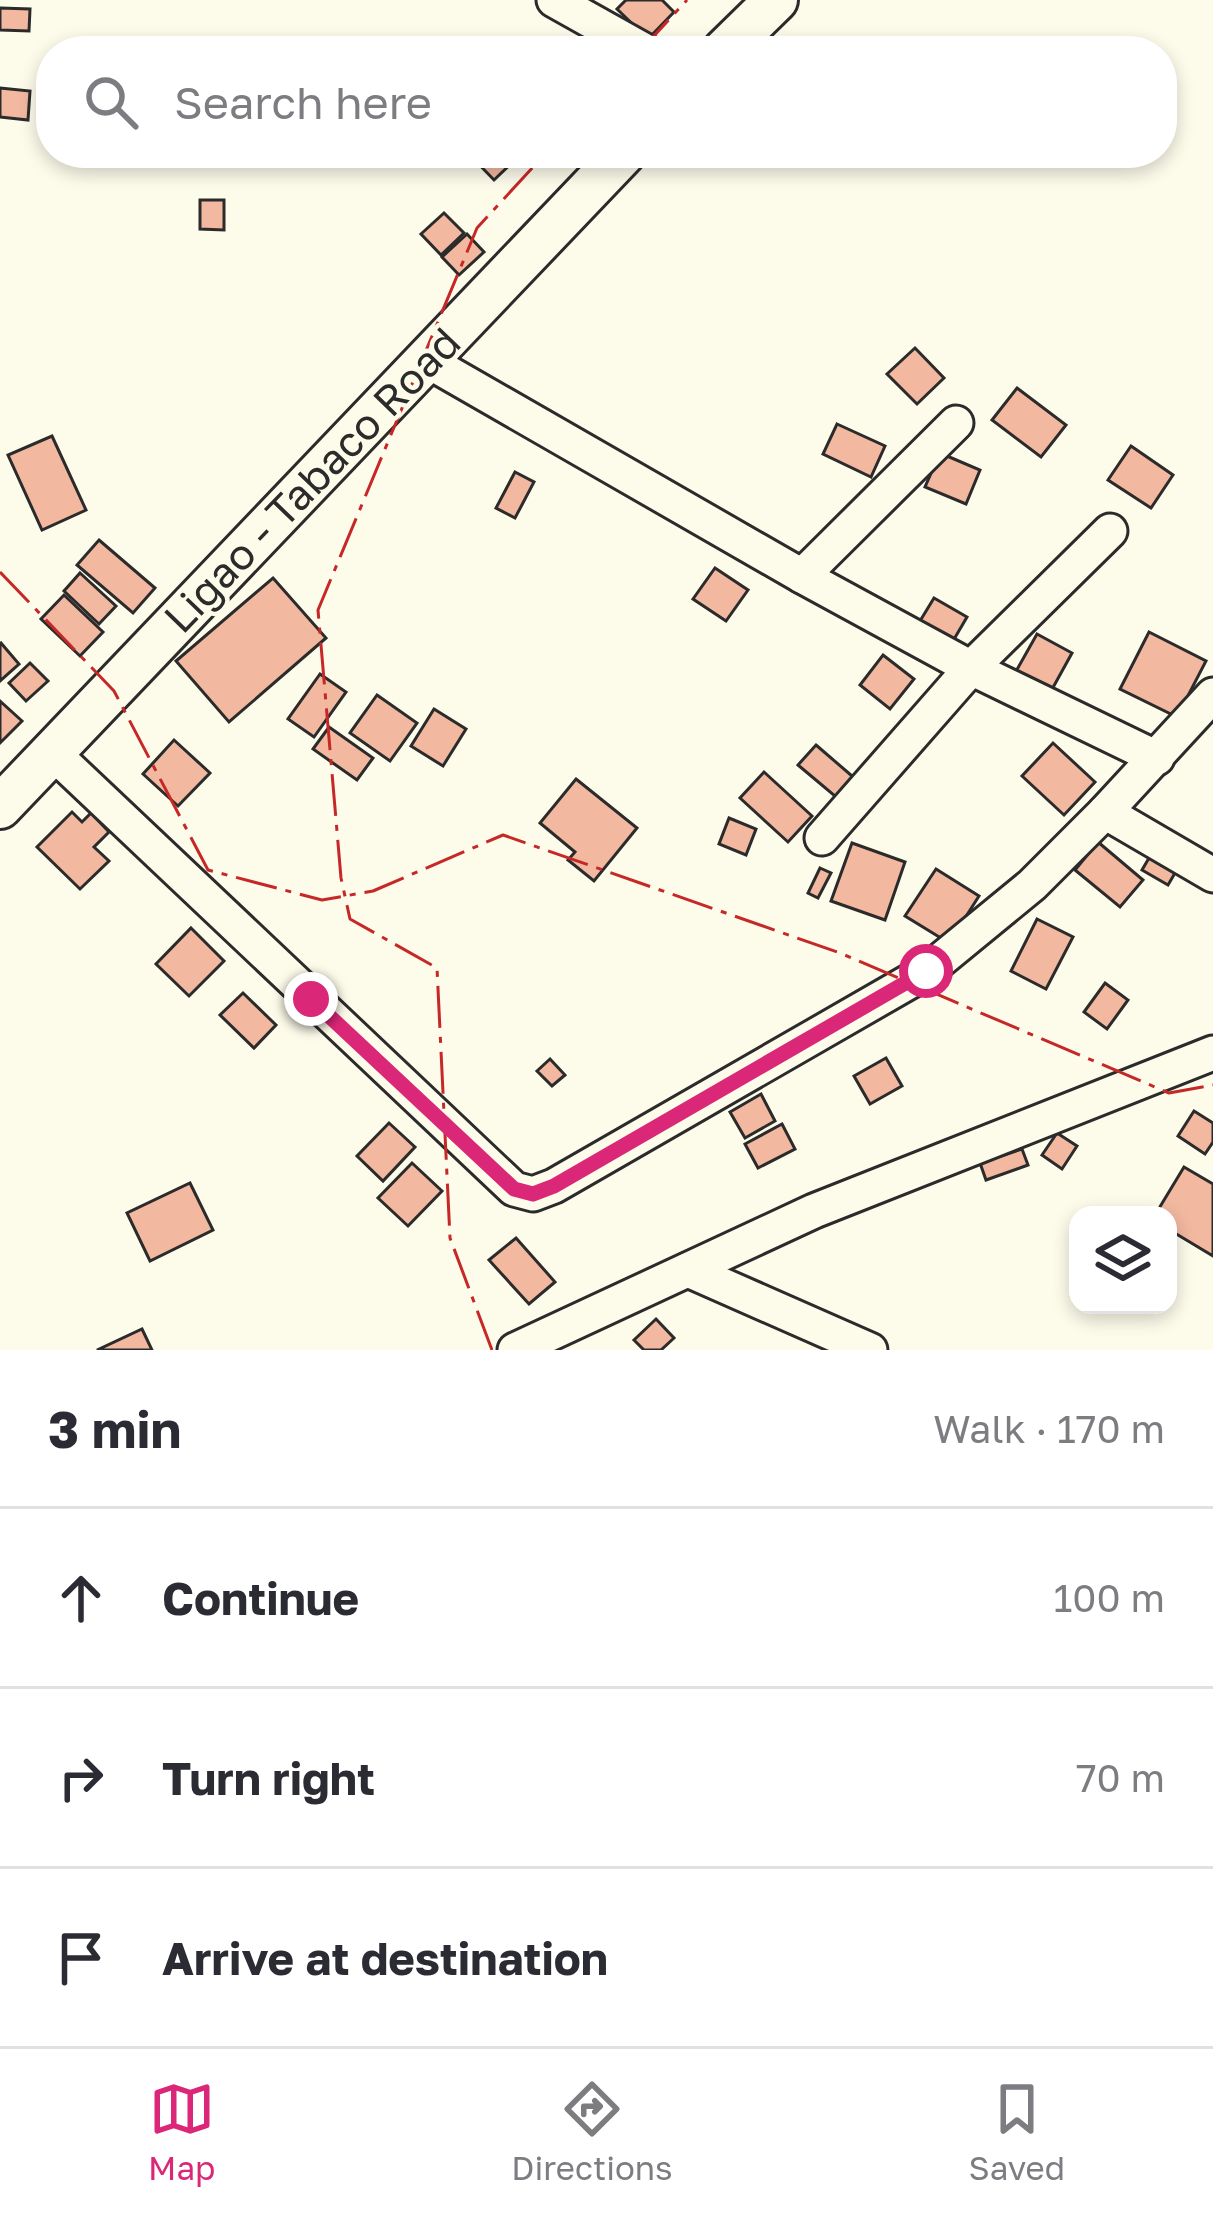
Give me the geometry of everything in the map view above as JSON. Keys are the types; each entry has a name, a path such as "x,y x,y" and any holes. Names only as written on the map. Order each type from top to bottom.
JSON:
{"main road":[{"path":"739,36 776,0"},
{"name":"Ligao - Tabaco Road","path":"0,808 610,168"}],"street":[{"path":"554,0 618,36"},
{"path":"426,359 802,576 971,668 1157,758"},
{"path":"802,576 956,423"},
{"path":"822,838 971,668 1111,530"},
{"path":"52,752 514,1189 533,1194 926,971 1032,885 1213,695"},
{"path":"1106,812 1213,875"},
{"path":"515,1350 814,1211 1213,1053"},
{"path":"688,1270 870,1350"}],"building":[{"path":"626,0 662,0 674,12 651,36 645,36 617,9"},
{"path":"0,8 30,9 29,31 0,30"},
{"path":"0,88 30,91 28,120 0,117"},
{"path":"482,168 506,168 494,180"},
{"path":"200,200 224,200 224,230 200,229"},
{"path":"444,213 464,233 441,255 421,234"},
{"path":"467,234 484,252 459,275 442,257"},
{"path":"915,348 944,378 917,404 887,374"},
{"path":"1017,388 1066,425 1041,457 992,420"},
{"path":"837,424 885,446 871,477 823,454"},
{"path":"52,436 86,510 42,530 8,455"},
{"path":"1131,446 1173,475 1151,508 1108,480"},
{"path":"940,453 980,470 966,504 925,487"},
{"path":"515,472 534,482 515,518 496,508"},
{"path":"99,540 155,588 133,613 77,565"},
{"path":"715,568 748,590 726,621 693,599"},
{"path":"80,573 116,606 99,624 64,591"},
{"path":"273,578 326,638 229,722 176,661"},
{"path":"64,595 103,632 80,656 41,619"},
{"path":"934,598 967,617 953,641 920,621"},
{"path":"1149,632 1206,661 1177,717 1120,689"},
{"path":"1037,634 1072,653 1050,693 1015,673"},
{"path":"0,644 19,664 0,681"},
{"path":"883,655 914,679 890,709 860,685"},
{"path":"30,663 48,681 26,701 9,683"},
{"path":"320,674 346,692 314,737 288,719"},
{"path":"377,695 417,723 390,761 350,733"},
{"path":"0,701 22,721 0,743"},
{"path":"434,709 466,729 443,766 411,746"},
{"path":"329,727 373,758 357,780 313,749"},
{"path":"174,740 210,773 178,806 143,774"},
{"path":"1053,743 1095,782 1064,815 1022,776"},
{"path":"816,745 859,782 842,802 798,765"},
{"path":"764,772 812,816 788,842 740,798"},
{"path":"576,779 637,828 594,881 568,860 575,852 540,823"},
{"path":"72,812 82,822 91,813 109,832 94,847 109,861 80,889 37,847"},
{"path":"729,818 756,829 746,855 719,844"},
{"path":"1098,842 1143,880 1120,907 1075,870"},
{"path":"852,843 905,862 885,920 831,901"},
{"path":"1149,858 1175,873 1168,885 1142,870"},
{"path":"820,868 831,873 818,898 808,893"},
{"path":"936,869 979,896 949,943 905,916"},
{"path":"1037,919 1073,937 1046,989 1011,971"},
{"path":"191,928 224,961 189,996 156,964"},
{"path":"1105,983 1128,1000 1107,1029 1084,1012"},
{"path":"243,993 276,1025 254,1048 220,1015"},
{"path":"886,1058 902,1086 870,1104 854,1076"},
{"path":"550,1059 565,1075 552,1086 537,1071"},
{"path":"761,1094 775,1121 745,1138 730,1112"},
{"path":"1194,1111 1213,1123 1213,1142 1205,1154 1178,1136"},
{"path":"389,1123 415,1147 383,1181 357,1156"},
{"path":"782,1124 795,1149 758,1168 745,1144"},
{"path":"1057,1133 1077,1146 1062,1169 1042,1155"},
{"path":"1022,1149 1028,1165 986,1180 980,1163"},
{"path":"412,1163 442,1191 408,1226 378,1198"},
{"path":"1184,1167 1213,1184 1213,1256 1177,1234 1177,1206 1160,1206"},
{"path":"190,1183 213,1230 150,1261 127,1213"},
{"path":"516,1238 555,1282 529,1304 489,1260"},
{"path":"656,1319 674,1338 661,1350 644,1350 634,1340"},
{"path":"142,1329 152,1350 97,1350"}],"power":[{"path":"654,36 687,0"},
{"path":"492,1350 450,1238 437,968 350,919 341,878 318,610 477,228 532,168"},
{"path":"0,572 114,691 208,870 322,900 373,891 503,835 840,953 1169,1093 1213,1085"}],"route":[{"path":"311,999 514,1189 533,1194 926,971"}]}
